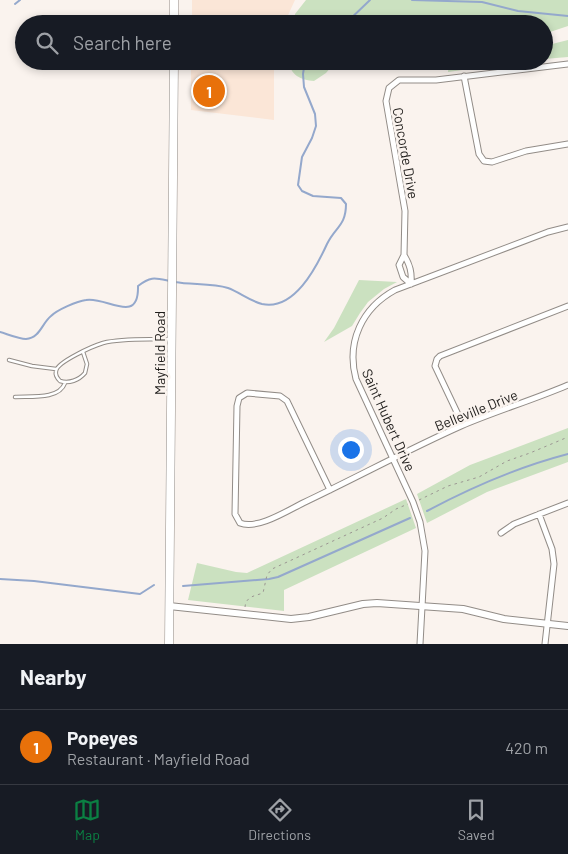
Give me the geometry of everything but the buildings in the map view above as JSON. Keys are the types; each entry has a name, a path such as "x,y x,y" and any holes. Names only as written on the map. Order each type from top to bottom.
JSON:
{"main road":[{"path":"174,0 174,15"},
{"name":"Mayfield Road","path":"169,644 174,70"}],"street":[{"name":"Concorde Drive","path":"553,66 568,64"},
{"name":"Concorde Drive","path":"411,284 402,277 399,264 404,255 405,211 386,101 387,92 391,85 399,80 427,80 516,70"},
{"path":"464,76 479,154 484,161 492,162 526,151 568,144"},
{"name":"Saint Hubert Drive","path":"420,644 425,551 421,523 416,507 356,379 353,363 354,343 360,324 373,306 388,294 568,226"},
{"name":"Concorde Drive","path":"404,255 410,264 411,284"},
{"path":"463,425 436,366 436,359 568,306"},
{"name":"Belleville Drive","path":"330,490 287,401 280,396 246,393 239,398 237,406 235,514 240,523 248,525 261,523 330,490 393,458 463,425 568,385"},
{"path":"501,533 514,524 568,503"},
{"path":"539,514 553,555 545,644"},
{"path":"169,606 291,619 309,617 363,604 422,605 474,610 504,619 568,626"}],"lane":[{"path":"9,360 32,366 56,369 70,358 102,343 171,339"},
{"path":"56,369 57,378 60,382 65,383 76,380 85,373 87,364 84,352"},
{"path":"15,397 58,393 65,383"}],"path":[{"path":"419,500 448,486 479,477 502,463 530,454 568,437"},
{"path":"245,608 248,600 254,595 263,593 266,578 272,569 383,518 396,509 408,504"}],"shaded area":[{"path":"192,0 295,0 288,15 192,15"},
{"path":"191,70 274,70 274,120 191,110"}],"green space":[{"path":"306,0 568,0 568,26 553,31 553,15 295,14"},
{"path":"568,40 568,57 553,58 553,44"},
{"path":"292,70 328,70 314,81 297,76"},
{"path":"359,280 397,282 384,289 368,302 352,326 324,342 334,328"},
{"path":"568,428 568,462 487,492 427,523 417,494 470,465"},
{"path":"406,499 416,528 284,590 284,611 188,600 197,563 247,573"}],"waterway":[{"path":"15,4 20,0"},
{"path":"354,15 370,0"},
{"path":"412,0 482,2 518,11 568,16"},
{"path":"175,282 215,285 228,288 262,304 274,304 284,301 294,294 317,264 330,238 342,222 346,211 346,204 341,198 313,196 302,191 298,185 302,157 316,126 315,114 304,87 304,70"},
{"path":"0,332 20,338 31,338 38,333 54,314 73,304 94,300 127,307 133,304 137,298 138,286 142,283 153,279 170,281"},
{"path":"427,511 496,478 568,454"},
{"path":"183,586 278,577 410,518"},
{"path":"0,579 34,581 140,594 154,585"}],"place":[{"name":"Popeyes","path":"209,91"}]}
